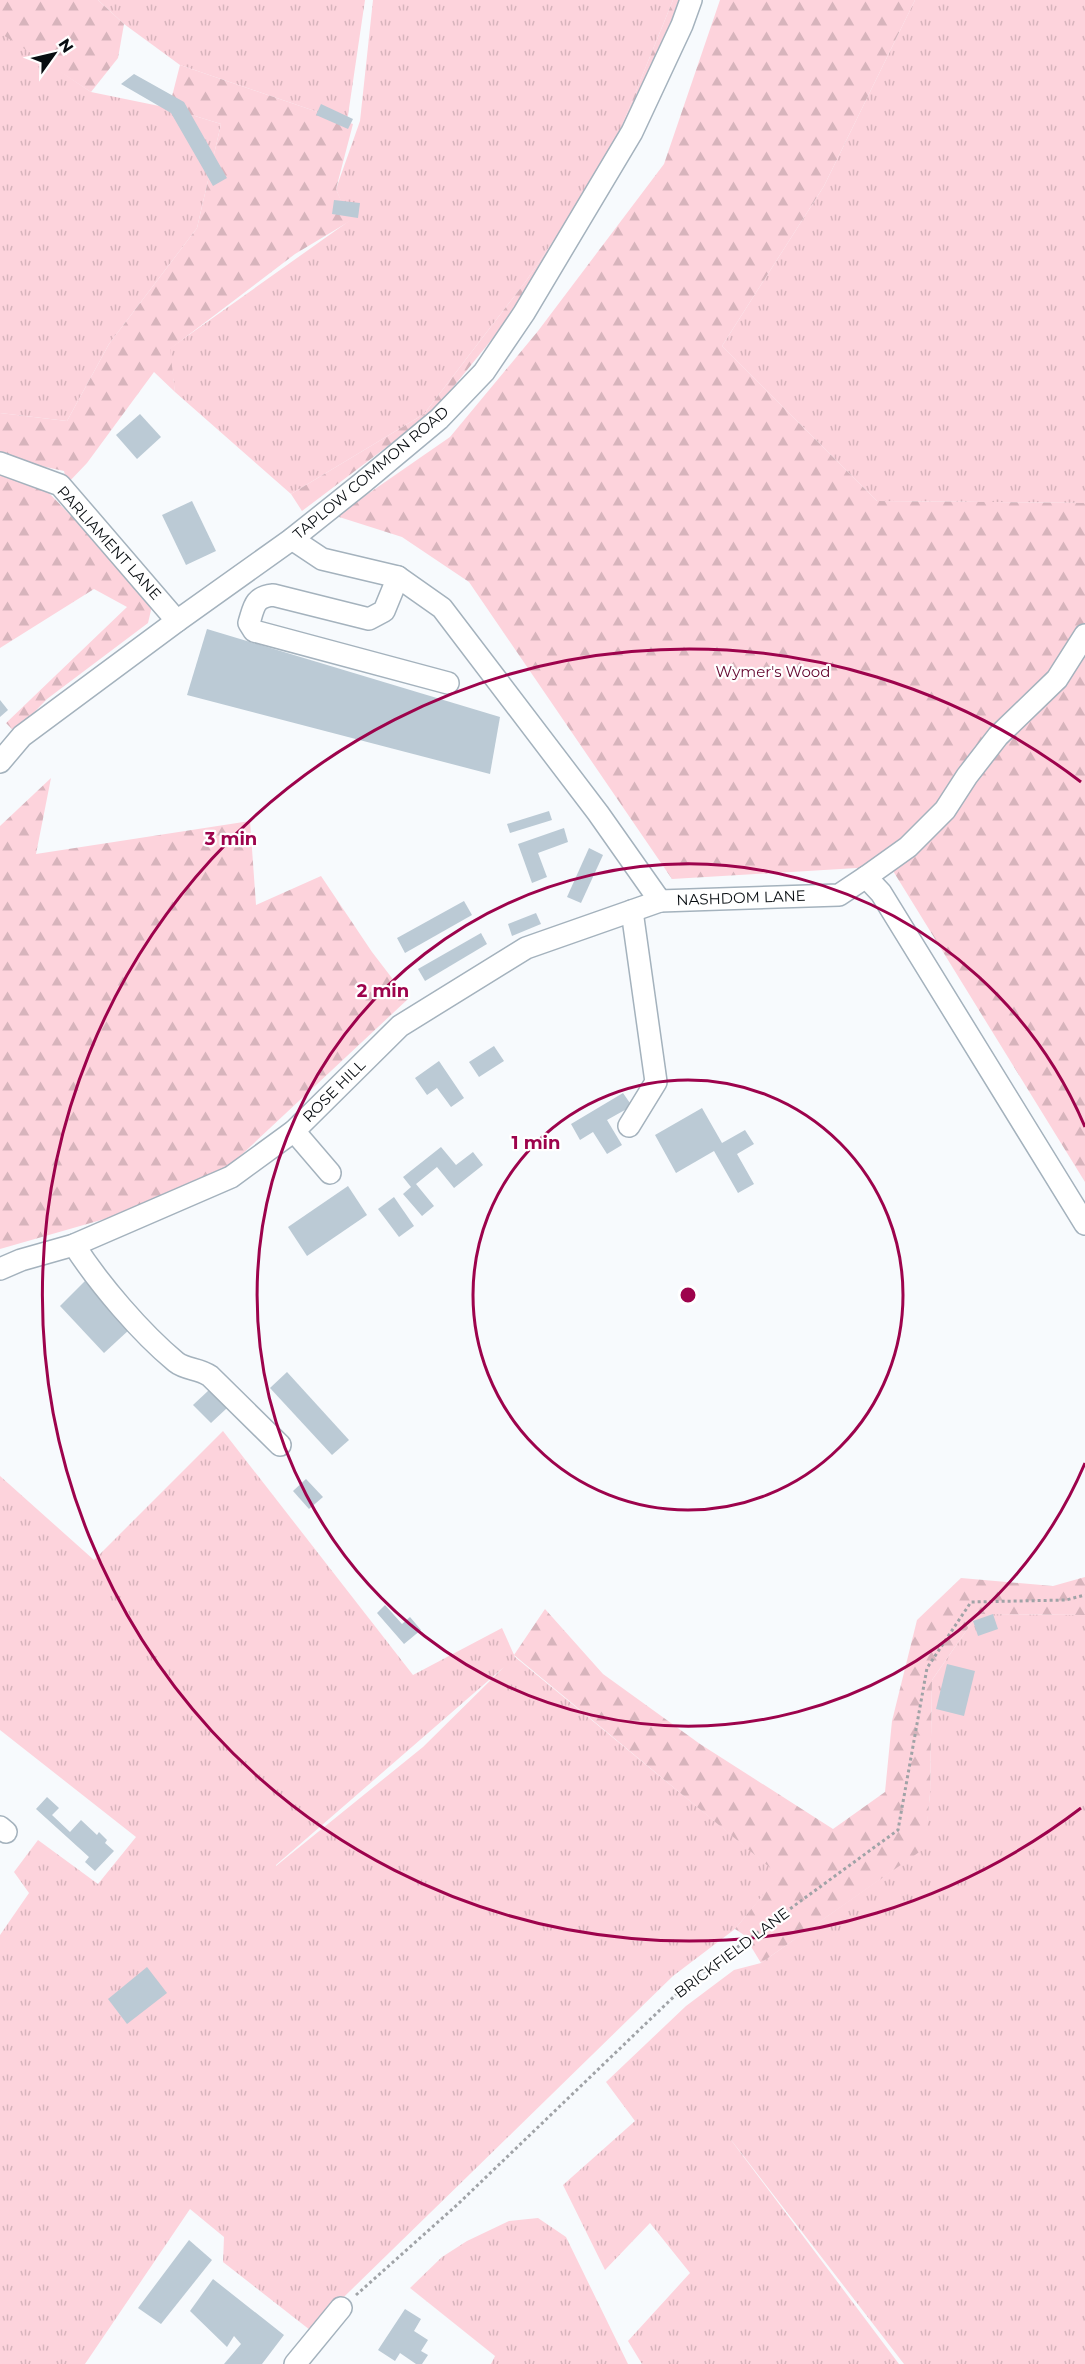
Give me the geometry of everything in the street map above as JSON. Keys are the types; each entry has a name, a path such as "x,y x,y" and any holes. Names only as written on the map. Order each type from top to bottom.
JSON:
{"street":[{"name":"TAPLOW COMMON ROAD","path":"0,762 22,736 292,539 439,419 484,372 524,313 632,132 682,25 691,0"},
{"name":"PARLIAMENT LANE","path":"0,463 60,485 177,621"},
{"name":"NASHDOM LANE","path":"292,539 322,559 398,577 442,608 598,813 660,901 839,894 908,847 945,810 967,776 998,736 1057,679 1085,635"},
{"path":"398,577 384,611 369,619 273,595 263,596 254,604 249,623 254,631 448,683"},
{"path":"866,877 887,903 1085,1224"},
{"name":"ROSE HILL","path":"0,1269 21,1260 75,1245 231,1177 294,1131 400,1026 526,948 660,901"},
{"path":"629,1126 656,1082 632,911"},
{"path":"294,1131 330,1173"},
{"path":"75,1245 100,1283 160,1347 184,1367 202,1370 210,1376 279,1445"},
{"path":"295,2364 341,2308"}],"path":[{"name":"BRICKFIELD LANE","path":"341,2308 466,2197 687,1984 898,1830 927,1668 971,1602 1066,1600 1085,1594"}],"green space":[{"path":"0,0 98,0 124,24 118,58 91,92 0,33"},
{"path":"98,0 365,0 347,122 180,65 124,24"},
{"path":"373,0 673,0 608,160 526,281 424,414 291,494 175,392 169,349 349,221 336,189 360,121"},
{"path":"673,0 681,0 663,53 616,152 497,333 433,412 302,511 291,494 424,414 526,281 608,160"},
{"name":"Wymer's Wood","path":"720,0 915,0 824,186 722,346 877,501 1085,503 1085,1182 890,866 672,879 469,582 402,537 336,516 450,437 538,331 664,164"},
{"path":"915,0 1085,0 1085,503 877,501 722,346 824,186"},
{"path":"0,31 91,92 169,108 221,124 197,228 109,344 67,421 0,413"},
{"path":"180,65 353,124 336,189 350,221 295,254 170,349 175,392 154,372 87,463 67,484 64,471 0,457 0,413 67,421 109,344 197,228 221,124 169,108"},
{"path":"0,475 47,491 144,591 152,606 148,623 47,699 15,732 6,723 127,607 94,589 0,648"},
{"path":"51,778 36,854 250,821 256,905 321,876 372,952 408,999 223,1172 108,1218 0,1249 0,826"},
{"path":"223,1431 413,1675 502,1628 515,1657 780,1875 735,1929 673,1976 310,2330 223,2262 224,2237 190,2209 85,2364 0,2364 0,1935 29,1893 14,1872 38,1840 98,1884 136,1837 0,1730 0,1476 94,1560","holes":["504,1667 423,1747 276,1866"]},
{"path":"1085,1577 1085,1615 981,1614 973,1621 932,1680 930,1794 925,1848 761,1963 744,1935 735,1929 779,1875 514,1655 545,1609 603,1674 700,1744 833,1829 885,1792 892,1721 917,1620 961,1578 1053,1586"},
{"path":"981,1614 1085,1615 1085,2364 904,2364 725,2132 899,2364 642,2364 628,2341 690,2273 650,2223 605,2270 563,2185 635,2121 606,2082 686,2006 734,1970 761,1963 924,1848 930,1794 932,1680 973,1621"},
{"path":"538,2218 566,2237 628,2364 491,2364 495,2356 410,2288 442,2257 467,2241 509,2221"}],"building":[{"path":"134,74 184,102 227,178 213,186 171,113 121,84"},
{"path":"321,104 353,119 348,129 316,115"},
{"path":"334,200 360,203 358,218 332,214"},
{"path":"140,414 161,437 137,459 116,435"},
{"path":"192,501 216,551 186,565 162,515"},
{"path":"207,629 500,717 490,774 187,695"},
{"path":"0,700 8,710 0,717"},
{"path":"549,811 552,820 510,833 507,824"},
{"path":"564,828 568,842 538,853 547,877 532,883 518,844"},
{"path":"589,848 603,855 581,903 567,897"},
{"path":"464,901 472,915 405,953 397,938"},
{"path":"536,913 541,924 512,936 508,924"},
{"path":"481,933 487,944 425,981 418,969"},
{"path":"494,1046 504,1061 479,1077 469,1062"},
{"path":"439,1061 464,1098 451,1107 437,1088 427,1095 415,1078"},
{"path":"623,1093 632,1106 607,1120 622,1145 607,1154 593,1132 580,1140 571,1124"},
{"path":"702,1108 722,1143 745,1130 754,1144 737,1154 754,1184 738,1193 714,1151 676,1173 655,1135"},
{"path":"441,1147 456,1165 473,1152 483,1165 454,1188 437,1167 416,1184 434,1206 422,1216 403,1194 411,1187 403,1177"},
{"path":"348,1186 367,1215 307,1256 288,1227"},
{"path":"394,1197 414,1226 399,1237 378,1209"},
{"path":"85,1281 130,1329 104,1353 60,1306"},
{"path":"287,1372 349,1440 332,1455 270,1388"},
{"path":"209,1390 227,1408 211,1423 193,1405"},
{"path":"306,1479 323,1497 309,1509 293,1491"},
{"path":"385,1605 402,1624 410,1617 421,1630 404,1644 377,1613"},
{"path":"993,1614 998,1629 978,1636 973,1621"},
{"path":"947,1664 975,1671 964,1716 936,1709"},
{"path":"47,1797 59,1808 52,1815 70,1832 81,1820 97,1835 99,1832 107,1840 105,1843 114,1851 95,1871 85,1862 89,1857 36,1809"},
{"path":"147,1967 167,1993 127,2024 108,1999"},
{"path":"189,2240 212,2260 161,2324 138,2308"},
{"path":"213,2279 284,2335 262,2364 224,2364 241,2344 234,2336 227,2347 190,2311"},
{"path":"405,2309 421,2319 414,2331 428,2340 421,2351 428,2355 422,2364 416,2364 400,2353 395,2361 378,2350"}]}
